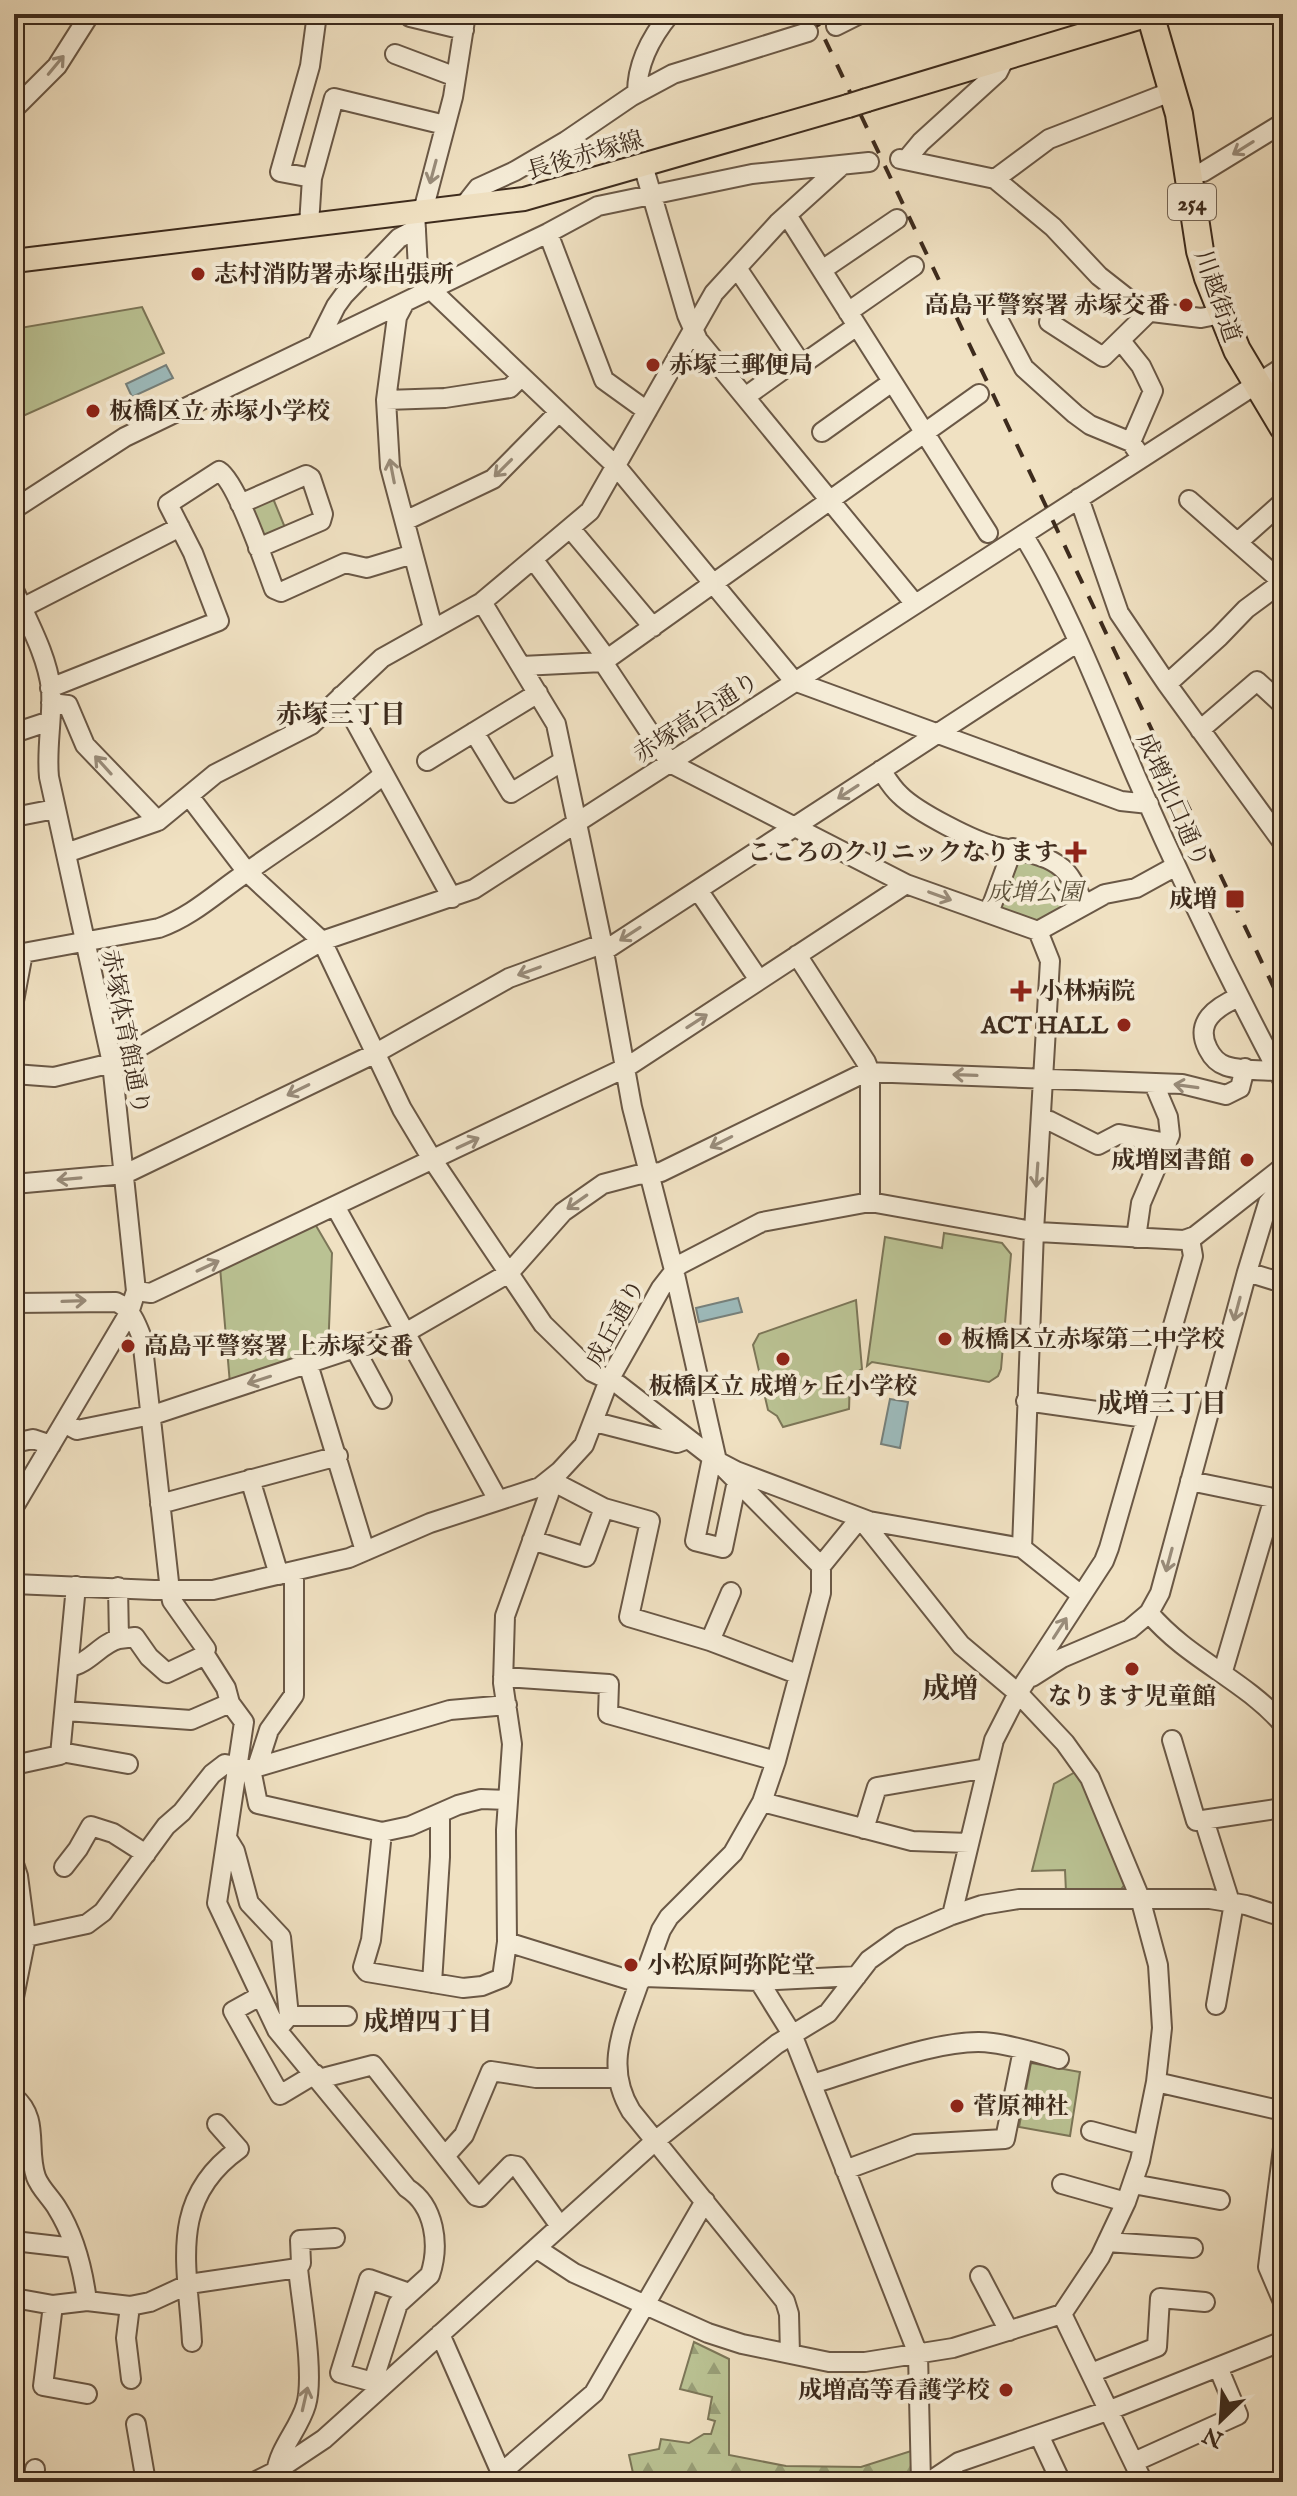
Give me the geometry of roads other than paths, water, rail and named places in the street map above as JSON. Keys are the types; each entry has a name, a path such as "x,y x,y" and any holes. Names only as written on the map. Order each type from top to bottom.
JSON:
{"highway":[{"name":"川越街道","path":"1150,14 1179,114 1200,251 1237,350 1269,375 1283,427"},
{"name":"川越街道","path":"1166,14 1189,92 1221,274 1244,332 1283,400"}],"main road":[{"name":"長後赤塚線","path":"14,261 309,225 418,218 463,207 537,196 1150,14"}],"street":[{"path":"14,109 57,66 90,14"},
{"path":"312,178 280,172 310,66 317,14"},
{"path":"637,93 637,81 649,41 670,14"},
{"path":"836,26 860,14"},
{"path":"410,17 465,22 445,125 418,218 419,274 521,377 616,466 794,681 1121,801 1149,804"},
{"path":"463,207 478,188 515,171 637,93 673,74 808,32"},
{"path":"395,54 456,77"},
{"path":"1005,58 998,72 903,160 995,179 1053,227 1099,276 1150,311 1201,318 1221,314"},
{"path":"995,179 1049,139 1173,91"},
{"path":"309,225 312,178 334,98 445,125"},
{"path":"1203,172 1282,126"},
{"path":"14,509 125,437 598,206 752,174 869,162"},
{"path":"643,165 693,331 915,604"},
{"path":"66,853 158,821 215,774 311,725 382,658 482,602 591,510 714,293 787,215 841,166"},
{"path":"583,183 588,211"},
{"path":"787,215 988,533"},
{"path":"318,342 344,295 418,218"},
{"path":"822,270 897,219"},
{"path":"548,233 604,380 647,411"},
{"path":"737,268 798,359 807,361 914,266"},
{"path":"405,302 397,317 386,400 390,467 433,628"},
{"path":"998,306 997,317 1024,368 1090,425 1136,449 1153,391 1141,366 1121,341"},
{"path":"1049,322 1103,357 1150,311"},
{"path":"745,397 798,359"},
{"name":"赤塚高台通り","path":"14,1074 54,1077 112,1063 322,941 452,898 485,883 794,681 1024,536 1079,498 1136,449 1269,375"},
{"path":"386,400 445,398 510,388 521,377"},
{"path":"822,432 892,382"},
{"path":"522,666 605,661 979,394"},
{"path":"405,521 493,479 558,413"},
{"path":"14,733 50,704 219,621 168,504 219,471 225,474 240,504 274,589 281,592 345,563 367,568 413,554"},
{"path":"240,504 306,475 311,478 323,514 321,521 258,548"},
{"path":"1079,498 1119,613 1283,843"},
{"path":"1167,684 1246,609 1281,583 1189,500"},
{"path":"1238,542 1283,502"},
{"path":"18,599 180,527"},
{"path":"570,528 653,627"},
{"name":"成増北口通り","path":"1024,536 1040,561 1078,642 1176,866 1280,1076"},
{"path":"533,559 605,661 670,763 906,884 1038,931 1050,961 1034,1231 1022,1548"},
{"name":"赤塚体育館通り","path":"14,1507 129,1313 136,1291 112,1063 55,809 48,765 50,704 42,654 18,599"},
{"path":"482,602 555,721 627,1067 632,1107 674,1270 714,1459 695,1541 723,1548 737,1481"},
{"path":"14,1184 125,1174 376,1053 509,978 603,947 698,890 1078,642"},
{"path":"1200,730 1257,681 1283,705"},
{"path":"427,761 538,693"},
{"path":"341,696 452,898"},
{"path":"50,704 68,705 85,745 158,821"},
{"path":"474,732 511,793 563,761"},
{"path":"881,770 899,795 972,837 999,848 1013,848 1061,867 1085,905"},
{"path":"14,1001 19,952 85,943 176,922 338,812 383,775"},
{"path":"189,796 247,872 322,941 402,1109 432,1159 552,1335 592,1372 609,1380 714,1459 821,1566"},
{"path":"14,817 55,809"},
{"path":"989,913 1013,848"},
{"path":"1038,931 1108,893 1142,886 1176,866"},
{"path":"136,1291 151,1293 627,1067 906,884"},
{"path":"698,890 759,980"},
{"path":"797,955 870,1072 870,1202"},
{"path":"1239,997 1209,1018 1202,1034 1215,1060 1229,1067 1280,1076"},
{"path":"64,1423 77,1430 150,1416 406,1332 509,1273 563,1212 603,1184 661,1172 870,1072 1188,1085 1229,1095 1240,1088 1245,1068"},
{"path":"1136,1238 1141,1203 1170,1135 1168,1117 1154,1084"},
{"path":"1041,1119 1098,1145 1119,1134 1167,1143"},
{"path":"952,1915 994,1740 1021,1688 1104,1561 1109,1548 1193,1256 1190,1239 1283,1167"},
{"path":"1021,1688 1062,1658 1130,1629 1149,1613 1160,1593 1247,1272 1268,1203 1283,1186"},
{"name":"成丘通り","path":"14,1584 213,1590 365,1551 430,1523 526,1493 550,1480 584,1445 609,1380 674,1270 762,1222 870,1202 1034,1231 1190,1239"},
{"path":"335,1206 498,1500"},
{"path":"1247,1272 1283,1283"},
{"path":"14,1303 110,1300 123,1304 129,1313 142,1338 172,1601 206,1649 203,1656 167,1673 149,1657 135,1637 119,1639 111,1641 105,1649 80,1664 69,1667"},
{"path":"355,1349 382,1399"},
{"path":"308,1364 365,1551"},
{"path":"1026,1401 1146,1418"},
{"path":"595,1422 677,1443 688,1439"},
{"path":"14,1443 33,1439 51,1445"},
{"path":"160,1504 338,1456"},
{"path":"714,1459 736,1471 860,1518 911,1530 1022,1548 1081,1595"},
{"path":"250,1479 286,1573 294,1695 269,1730 249,1768 227,1838 217,1903 260,1996 283,2023 317,2077 407,2188 422,2197 435,2230 430,2275 398,2304 376,2385"},
{"path":"382,1832 371,1940 363,1967 367,1972 463,1988 482,1986 502,1978 507,1942 508,1800 512,1744 503,1677 505,1616 549,1494 550,1480 604,1508 650,1521 629,1617 710,1641 797,1674"},
{"path":"1190,1481 1278,1499 1223,1671"},
{"path":"532,1540 586,1557 604,1508"},
{"path":"790,2354 789,2314 785,2301 626,2102 617,2078 616,2060 621,2037 661,1930 669,1917 733,1853 762,1802 821,1593 821,1566 860,1518"},
{"path":"536,2248 574,2273 708,2333 742,2344 829,2362 865,2362 953,2348 1062,2314 1107,2242 1130,2193 1156,2082 1162,2028 1162,1998 1152,1938 1140,1898 1090,1778 1065,1743 1021,1688 961,1645 860,1518"},
{"path":"14,1765 60,1755 76,1586"},
{"path":"118,1587 119,1639"},
{"path":"710,1641 731,1592"},
{"path":"1149,1613 1168,1636 1263,1701 1283,1724"},
{"path":"203,1656 226,1688 230,1703 244,1722 249,1768 258,1804 382,1832 410,1826 481,1799 508,1800"},
{"path":"503,1677 609,1684 608,1714 776,1761"},
{"path":"66,1711 191,1720 230,1703"},
{"path":"26,1937 87,1924 103,1912 166,1826 182,1812 219,1767 232,1764 249,1768 450,1710 507,1705"},
{"path":"1172,1740 1196,1821 1283,1808"},
{"path":"61,1752 128,1764"},
{"path":"864,1829 877,1787 987,1768"},
{"path":"762,1802 912,1841 969,1843"},
{"path":"432,1983 440,1813"},
{"path":"1204,1820 1232,1903 1216,2005"},
{"path":"64,1867 91,1826 113,1833 146,1854"},
{"path":"227,1838 235,1851 249,1903 281,1937 283,2023"},
{"path":"14,1864 26,1937 14,1997"},
{"path":"254,2482 277,2476 324,2439 376,2385 440,2334 655,2141 792,2034 828,2013 869,1960 901,1937 982,1905 1019,1899 1210,1899 1283,1917"},
{"path":"507,1942 641,1980 759,1981 857,1976"},
{"path":"759,1981 792,2034 918,2354 921,2482"},
{"path":"260,1996 233,2011 280,2095 317,2077 373,2065 480,2197 511,2165 517,2166 560,2226"},
{"path":"283,2023 347,2016"},
{"path":"812,2084 940,2046 990,2042 1059,2059"},
{"path":"845,2170 915,2144 1005,2139 1023,2050"},
{"path":"445,2156 464,2135 491,2071 536,2078 617,2078"},
{"path":"1156,2082 1283,2111"},
{"path":"14,2097 28,2111 36,2179 59,2210 75,2248 84,2276 87,2301"},
{"path":"192,2342 188,2218 200,2187 218,2164 239,2149 217,2124"},
{"path":"1091,2131 1143,2145"},
{"path":"1283,2148 1268,2267 1283,2302"},
{"path":"1062,2184 1220,2200"},
{"path":"440,2334 503,2478 594,2393 705,2201"},
{"path":"277,2476 278,2461 306,2405 309,2382 298,2268 301,2263 300,2240 335,2238"},
{"path":"14,2241 75,2248"},
{"path":"1107,2242 1193,2248"},
{"path":"14,2298 53,2305 87,2301 130,2306 150,2302 189,2284 298,2268"},
{"path":"980,2276 1009,2331"},
{"path":"376,2385 340,2373 369,2279 409,2293"},
{"path":"1091,2373 1157,2347 1160,2298 1205,2302"},
{"path":"53,2305 43,2386 87,2394"},
{"path":"130,2306 126,2338 131,2379"},
{"path":"1062,2314 1143,2482"},
{"path":"929,2482 959,2462 1110,2410 1283,2341"},
{"path":"1134,2462 1238,2415 1218,2367"},
{"path":"136,2424 146,2482"},
{"path":"1039,2435 1061,2482"}],"water":[{"path":"166,365 173,378 132,397 126,384"},
{"path":"738,1298 742,1312 699,1322 696,1308"},
{"path":"890,1399 908,1402 900,1448 881,1444"}],"railway":[{"path":"813,14 1283,1007"}],"place":[{"name":"志村消防署赤塚出張所","path":"198,274"},
{"name":"高島平警察署 赤塚交番","path":"1186,305"},
{"name":"赤塚三郵便局","path":"653,365"},
{"name":"板橋区立 赤塚小学校","path":"93,411"},
{"name":"こころのクリニックなります","path":"1076,852"},
{"name":"成増","path":"1235,899"},
{"name":"小林病院","path":"1021,991"},
{"name":"ACT HALL","path":"1124,1025"},
{"name":"成増図書館","path":"1247,1160"},
{"name":"板橋区立赤塚第二中学校","path":"945,1339"},
{"name":"高島平警察署 上赤塚交番","path":"128,1346"},
{"name":"板橋区立 成増ヶ丘小学校","path":"783,1359"},
{"name":"なります児童館","path":"1132,1669"},
{"name":"小松原阿弥陀堂","path":"631,1965"},
{"name":"菅原神社","path":"957,2106"},
{"name":"成増高等看護学校","path":"1006,2390"}],"district":[{"name":"赤塚三丁目","path":"341,714"},
{"name":"成増三丁目","path":"1162,1403"},
{"name":"成増","path":"950,1688"},
{"name":"成増四丁目","path":"428,2021"}],"park label":[{"name":"成増公園","path":"1035,892"}]}
